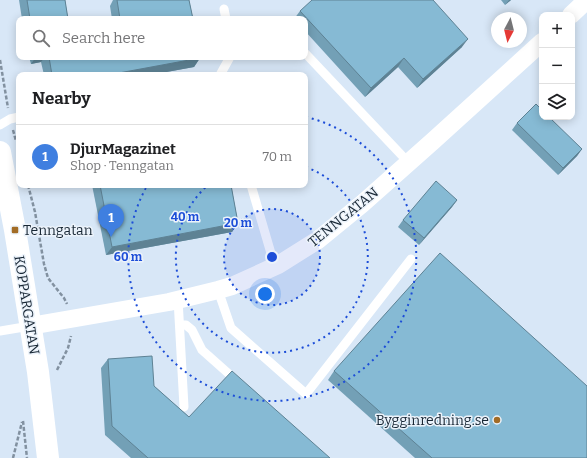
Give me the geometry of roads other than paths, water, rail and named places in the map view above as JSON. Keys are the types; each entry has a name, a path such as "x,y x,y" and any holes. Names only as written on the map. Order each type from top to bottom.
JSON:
{"street":[{"path":"574,12 587,0"},
{"name":"TENNGATAN","path":"30,326 70,320 218,290 232,286 276,267 318,240 362,204 539,45"},
{"name":"KOPPARGATAN","path":"0,152 15,230 38,372 48,458"}],"lane":[{"path":"224,9 225,16"},
{"path":"308,56 409,163"},
{"path":"222,72 228,60"},
{"path":"0,125 10,118 16,117"},
{"path":"252,188 276,267"},
{"path":"218,290 230,328 306,394 411,259"},
{"path":"178,299 184,407"},
{"path":"180,325 186,325 192,330 202,350 243,386"},
{"path":"0,331 30,326"}],"place":[{"name":"Tenngatan","path":"15,230"},
{"name":"DjurMagazinet","path":"111,237"},
{"name":"Bygginredning.se","path":"497,420"}]}
